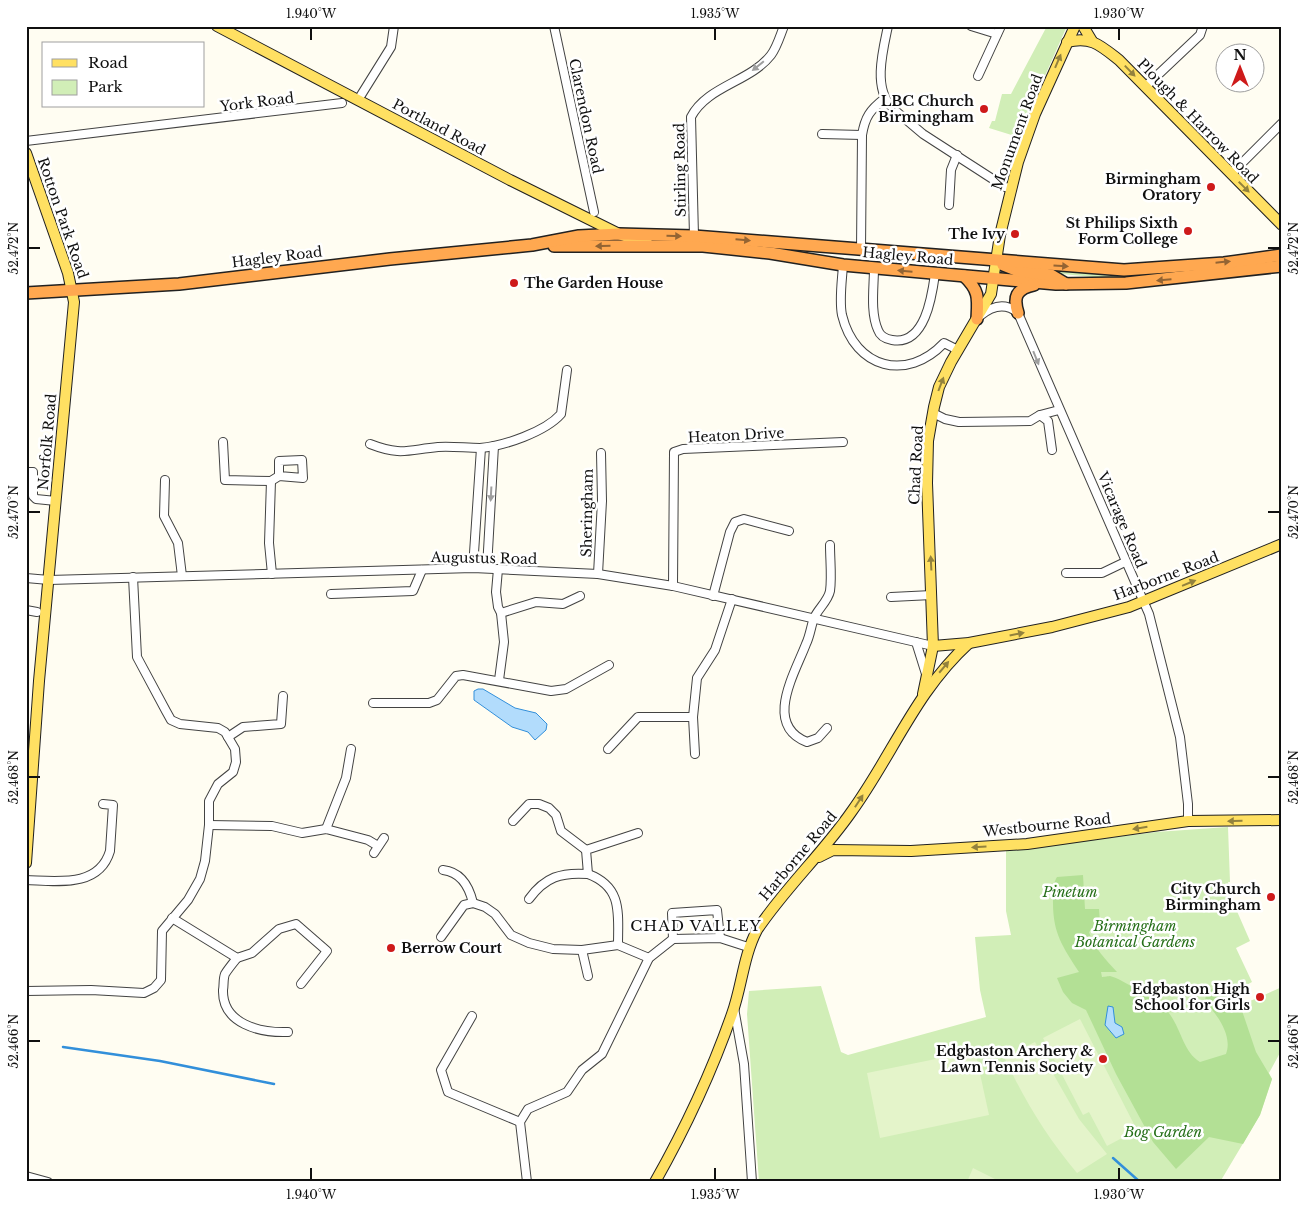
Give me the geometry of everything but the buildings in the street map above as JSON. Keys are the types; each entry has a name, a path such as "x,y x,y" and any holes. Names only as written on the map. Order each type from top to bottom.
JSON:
{"highway":[{"name":"Hagley Road","path":"532,246 579,236 619,234 694,236 862,251 1124,270 1282,255"},
{"name":"Hagley Road","path":"26,293 74,292 187,283 382,260 532,246 652,245 744,250 843,265 1066,285 1126,283 1282,266"},
{"path":"862,251 874,261 874,268"},
{"path":"995,261 1018,271 1051,275 1066,285"},
{"path":"1124,270 1126,283"},
{"path":"964,276 974,285 978,298 977,319"},
{"path":"1018,313 1015,298 1022,287 1043,284"}],"main road":[{"name":"Portland Road","path":"217,26 510,180 619,234 652,245"},
{"name":"Monument Road","path":"994,280 995,261 1011,188 1035,114 1075,26"},
{"name":"Plough & Harrow Road","path":"1083,26 1092,41 1119,60 1282,225"},
{"path":"1067,42 1081,39 1092,41"},
{"name":"Rotton Park Road","path":"26,153 74,292"},
{"name":"Chad Road","path":"929,646 933,635 927,482 928,441 939,387 991,294 994,280"},
{"name":"Norfolk Road","path":"26,863 30,756 49,580 74,311 74,292"},
{"name":"Harborne Road","path":"923,694 927,678 929,646 969,643 1052,627 1144,602 1282,544"},
{"name":"Harborne Road","path":"655,1182 722,1044 734,1008 748,947 768,912 816,859 832,845 923,694 948,663 969,643"},
{"name":"Westbourne Road","path":"832,845 911,851 1027,844 1188,821 1282,820"}],"street":[{"path":"358,100 391,47 394,26"},
{"name":"Clarendon Road","path":"554,26 594,212"},
{"name":"Stirling Road","path":"694,236 691,117 696,108 703,102 758,67 771,54 784,26"},
{"path":"888,26 880,61 884,100 912,126 1005,187 1011,188"},
{"path":"971,26 997,34"},
{"path":"978,76 1001,26"},
{"path":"1145,87 1200,35 1203,26"},
{"path":"862,251 862,134 864,120 869,110 884,100"},
{"name":"York Road","path":"26,141 342,103"},
{"path":"1230,174 1282,123"},
{"path":"822,134 862,134"},
{"path":"949,205 950,170 957,155"},
{"path":"843,265 842,316 859,349 870,358 883,365 896,367 914,364 930,355 944,343 958,350"},
{"path":"874,268 874,314 878,330 885,338 896,341 907,339 916,331 925,318 935,274"},
{"path":"977,319 988,309 998,306 1011,307 1018,313"},
{"name":"Vicarage Road","path":"1018,313 1144,602 1159,652 1180,737 1188,804 1188,821"},
{"path":"370,444 389,451 411,452 438,447 481,448 511,442 557,418 561,414 567,370"},
{"path":"933,413 945,419 959,422 1030,421 1040,415 1059,410"},
{"path":"1040,415 1048,420 1052,450"},
{"path":"224,442 225,480 271,481 279,476"},
{"name":"Heaton Drive","path":"674,586 674,452 683,449 843,442"},
{"path":"487,568 494,446"},
{"path":"473,568 481,448"},
{"name":"Sheringham","path":"598,574 602,501 601,452"},
{"path":"26,472 33,472 33,496 36,499 56,501"},
{"path":"165,480 164,516 178,543 182,576"},
{"path":"271,481 269,543 272,574"},
{"path":"713,596 734,522 744,519 789,531"},
{"path":"827,728 818,738 807,742 796,738 785,718 786,694 807,642 814,618 830,593 830,545"},
{"path":"1066,573 1102,573 1125,562"},
{"name":"Augustus Road","path":"26,578 49,580 473,568 598,574 674,586 929,646"},
{"path":"498,569 496,592 498,607 501,613 504,642 499,680"},
{"path":"331,594 413,591 422,570"},
{"path":"26,992 91,990 144,993 154,988 161,980 162,931 188,900 200,879 205,861 209,825 209,801 218,784 233,772 236,762 235,749 228,737 218,728 180,724 172,720 166,711 137,657 133,577"},
{"path":"891,597 932,595"},
{"path":"501,613 536,602 563,604 580,596"},
{"path":"695,754 693,717 697,678 715,650 732,599"},
{"path":"26,610 37,612"},
{"path":"916,642 927,678"},
{"path":"373,703 429,704 437,700 456,676 499,680 551,691 566,689 609,665"},
{"path":"228,737 243,727 281,724 284,696"},
{"path":"608,749 638,717 693,717"},
{"path":"326,829 346,778 351,749"},
{"path":"26,880 58,882 84,879 94,874 108,858 110,851 113,805 103,804"},
{"path":"513,821 529,804 539,804 549,808 556,815 561,831 586,850 588,874"},
{"path":"209,825 272,826 302,833 326,829 368,840 376,849 384,838"},
{"path":"586,850 638,833"},
{"path":"443,870 454,871 463,880 470,890 473,903"},
{"path":"529,899 538,887 550,878 575,873 588,874 598,878 609,887 616,899 618,945"},
{"path":"441,937 464,905 473,903 485,907 495,914 511,935 529,943 553,949 582,950 618,945 649,958"},
{"path":"673,939 672,912 717,910 720,938"},
{"path":"172,918 236,958"},
{"path":"288,1032 272,1032 254,1028 231,1016 223,996 224,976 236,958 252,953 279,929 296,924 327,951 302,984"},
{"path":"527,1182 520,1122 528,1109 567,1092 582,1070 602,1054 649,958 673,939 720,938 748,947"},
{"path":"582,950 588,976"},
{"path":"734,1008 744,1064 752,1182"},
{"path":"472,1016 441,1070 448,1092 520,1122"},
{"path":"26,1176 48,1182"}],"green space":[{"path":"1047,26 1067,26 1018,137 989,128 992,121 995,121 1002,94 1011,94"},
{"path":"1040,269 1119,274 1120,277 1116,279 1040,272"},
{"path":"1228,827 1230,882 1228,882 1232,897 1229,897 1230,909 1236,909 1250,941 1236,948 1252,982 1235,991 1241,1005 1282,987 1282,1049 1269,1073 1272,1079 1260,1115 1220,1182 759,1182 747,1014 749,991 821,986 841,1052 848,1055 986,1017 980,990 975,937 1011,935 1006,911 1006,851 1156,832"},
{"path":"1083,875 1085,909 1099,909 1100,923 1089,932 1091,938 1097,949 1117,972 1101,972 1102,977 1110,976 1122,981 1163,1007 1172,1017 1189,1052 1200,1062 1226,1054 1228,1047 1223,1026 1205,1002 1206,994 1220,982 1225,990 1235,990 1256,1052 1272,1079 1260,1115 1243,1144 1209,1137 1176,1169 1153,1142 1116,1074 1086,1010 1072,1003 1063,992 1057,978 1079,972 1057,932 1053,914 1053,887 1057,877"},
{"path":"1080,1019 1137,1130 1107,1146 1089,1112 1083,1115 1043,1038"},
{"path":"1035,1042 1079,1119 1107,1154 1077,1173 1037,1118 1004,1057"},
{"path":"975,1051 989,1115 880,1138 867,1073"},
{"path":"973,1168 1001,1182 967,1182"}],"water":[{"path":"483,689 515,708 536,713 547,724 546,730 535,740 528,732 512,727 474,700 474,691"},
{"path":"1108,1006 1113,1007 1115,1023 1122,1027 1124,1034 1116,1038 1105,1025"}],"waterway":[{"path":"63,1047 160,1061 274,1084"},
{"path":"1113,1158 1140,1182"}],"place":[{"name":"LBC Church Birmingham","path":"984,109"},
{"name":"Birmingham Oratory","path":"1211,187"},
{"name":"St Philips Sixth Form College","path":"1188,231"},
{"name":"The Ivy","path":"1015,234"},
{"name":"The Garden House","path":"514,283"},
{"name":"City Church Birmingham","path":"1271,897"},
{"name":"Berrow Court","path":"391,948"},
{"name":"Edgbaston High School for Girls","path":"1260,997"},
{"name":"Edgbaston Archery & Lawn Tennis Society","path":"1103,1059"}],"district":[{"name":"CHAD VALLEY","path":"696,925"}],"park label":[{"name":"Pinetum","path":"1070,892"},
{"name":"Birmingham Botanical Gardens","path":"1135,934"},
{"name":"Bog Garden","path":"1163,1132"}]}
